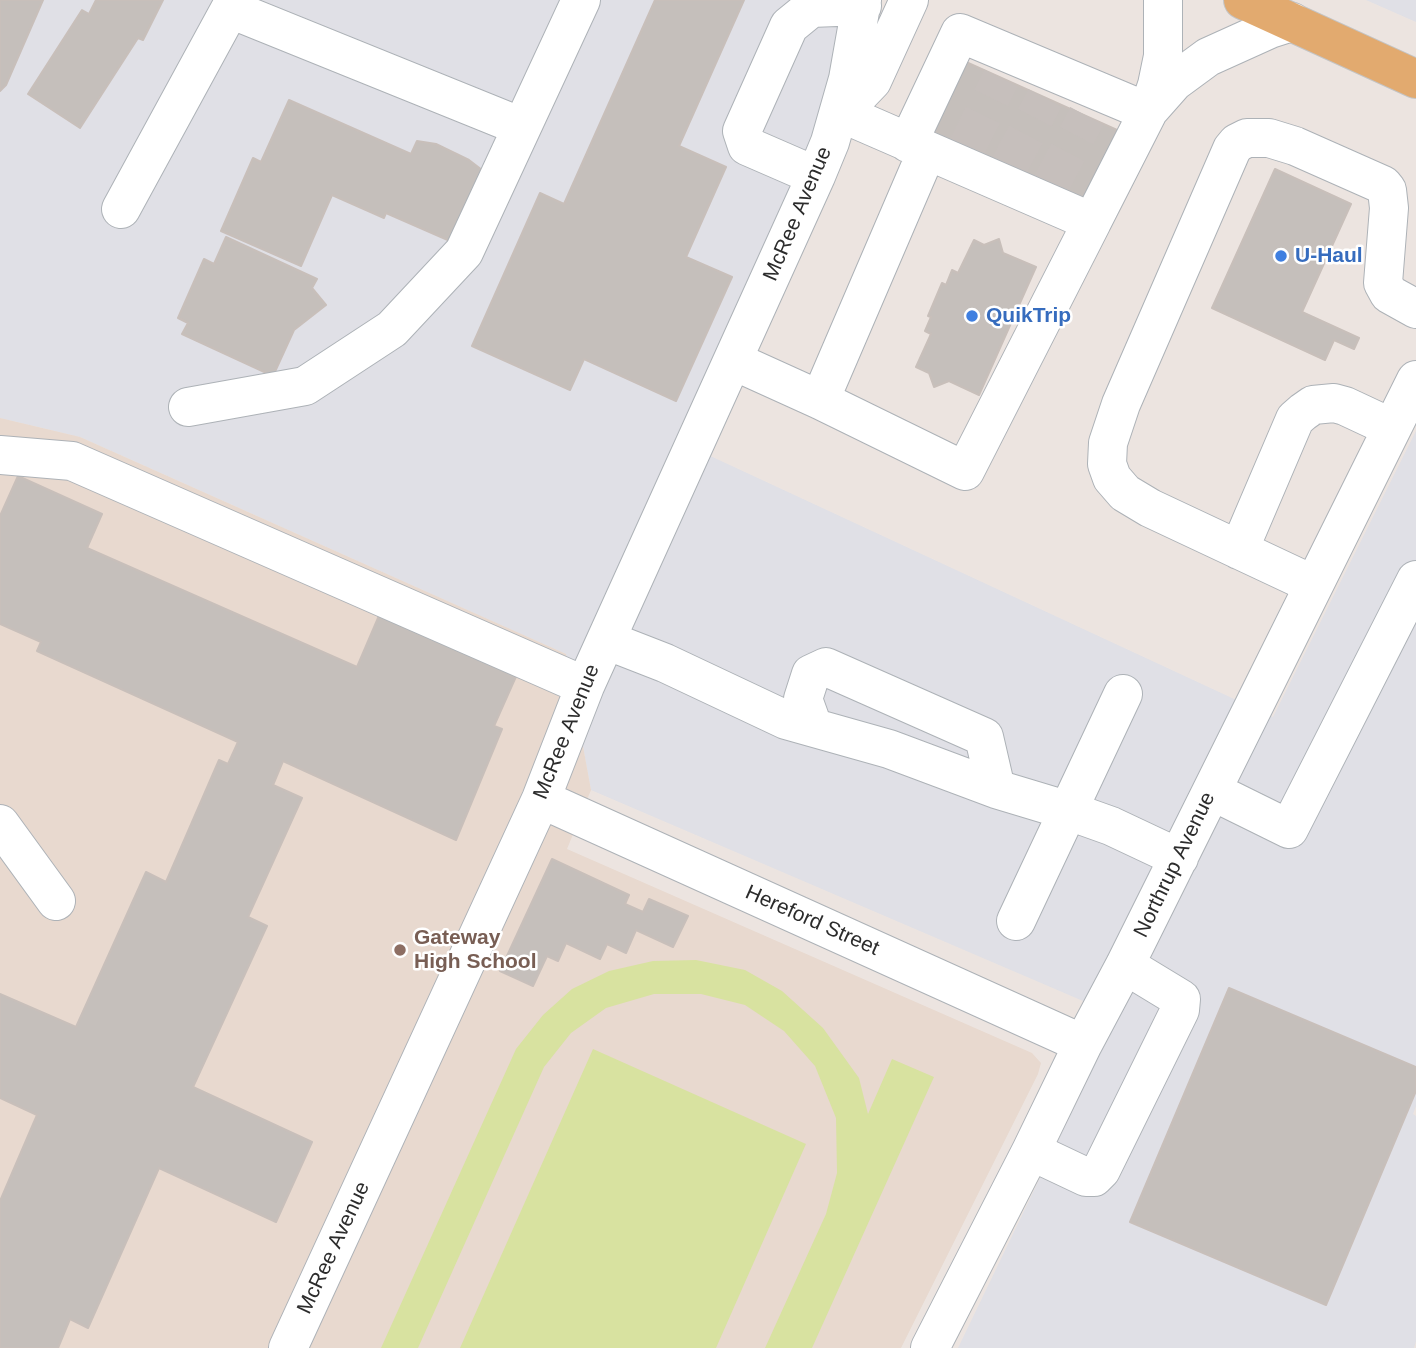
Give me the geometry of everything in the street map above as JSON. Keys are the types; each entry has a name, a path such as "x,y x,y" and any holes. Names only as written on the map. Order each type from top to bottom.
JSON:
{"main road":[{"path":"1243,0 1416,79"}],"street":[{"path":"188,407 305,386 392,329 464,252 581,0"},
{"name":"McRee Avenue","path":"839,112 860,96 872,81 909,0"},
{"path":"734,361 965,471 1147,112 1157,85 1163,56 1163,0"},
{"path":"816,176 747,146 742,131 789,26 811,8 862,3"},
{"name":"McRee Avenue","path":"288,1348 541,799 585,685 816,176 839,112 856,43 862,3"},
{"path":"121,209 230,9 522,127"},
{"path":"1147,112 1174,82 1208,57 1292,22"},
{"path":"820,400 940,152 960,33 1007,67 1051,87 1092,104 1147,112"},
{"path":"839,112 1004,175 1046,194 1092,222"},
{"path":"1314,585 1138,502 1125,493 1112,478 1107,464 1108,443 1121,404 1232,149 1237,143 1247,138 1269,138 1295,146 1383,185 1387,190 1389,208 1383,283 1389,294 1416,309"},
{"name":"Northrup Avenue","path":"930,1348 1179,858 1416,380"},
{"path":"1239,550 1295,419 1303,412 1313,405 1334,403 1392,428"},
{"path":"0,455 72,461 585,685"},
{"path":"1212,791 1289,829 1416,580"},
{"path":"606,640 665,663 786,720 889,749 996,789 1069,811 1111,826 1179,858"},
{"path":"813,727 803,699 810,674 826,667 984,737 996,789"},
{"path":"1016,921 1123,694"},
{"name":"Hereford Street","path":"541,799 1083,1044"},
{"path":"0,824 56,901"},
{"path":"1031,1151 1086,1177 1094,1177 1101,1170 1180,1010 1181,999 1125,965"}],"shaded area":[{"path":"0,0 845,0 838,44 818,123 678,441 1273,717 1416,431 1414,1348 958,1348 1118,1016 591,790 566,654 80,437 0,418"},
{"path":"1366,0 1416,0 1416,22"},
{"name":"Gateway High School","path":"0,418 80,437 566,654 591,790 567,849 1032,1053 1041,1063 1038,1074 901,1348 0,1348"}],"green space":[{"path":"696,960 745,970 782,991 823,1028 859,1078 868,1114 892,1059 934,1077 812,1348 765,1348 826,1214 837,1173 836,1118 815,1066 784,1031 745,1005 701,994 654,994 606,1008 571,1033 544,1067 418,1348 381,1348 516,1049 543,1015 572,989 609,971 653,961"},
{"path":"593,1049 806,1144 716,1348 460,1348"}],"building":[{"path":"0,0 43,0 6,85 0,91"},
{"path":"96,0 163,0 143,40 138,38 80,128 28,94 82,10 89,14"},
{"path":"655,0 744,0 679,146 726,167 686,257 732,277 676,401 584,359 570,390 472,346 540,193 564,204"},
{"path":"966,62 1117,130 1085,202 933,134"},
{"path":"289,100 411,154 417,141 436,144 469,160 482,170 450,241 386,213 384,218 332,195 301,266 221,231 253,158 261,162"},
{"name":"U-Haul","path":"1275,169 1351,204 1302,312 1359,338 1354,349 1334,340 1325,360 1212,308"},
{"path":"226,237 317,279 312,288 326,305 294,330 273,376 182,334 188,323 178,318 204,259 214,264"},
{"name":"QuikTrip","path":"999,239 1003,253 1036,267 979,395 949,381 934,387 929,373 916,367 931,334 925,331 931,317 928,316 942,283 946,285 952,270 958,273 974,240 984,245"},
{"path":"18,476 102,514 87,548 357,667 381,611 518,672 494,726 502,729 456,840 283,761 273,785 302,798 248,917 267,926 193,1087 312,1142 276,1222 159,1168 88,1328 70,1319 58,1348 0,1348 0,1201 37,1115 0,1098 0,994 76,1027 146,872 166,882 219,760 228,764 238,742 37,651 41,642 0,624 0,516"},
{"path":"552,859 629,895 625,904 643,912 649,899 688,916 673,947 636,930 626,953 607,944 600,959 566,943 558,961 547,956 533,986 500,971"},
{"path":"1229,988 1416,1067 1416,1091 1326,1305 1130,1222"}],"tunnel":[{"path":"966,149 1001,78"},
{"path":"1008,168 1045,98"},
{"path":"1050,186 1087,116"}],"place":[{"name":"U-Haul","path":"1281,256"},
{"name":"QuikTrip","path":"972,316"},
{"name":"Gateway High School","path":"400,950"}]}
